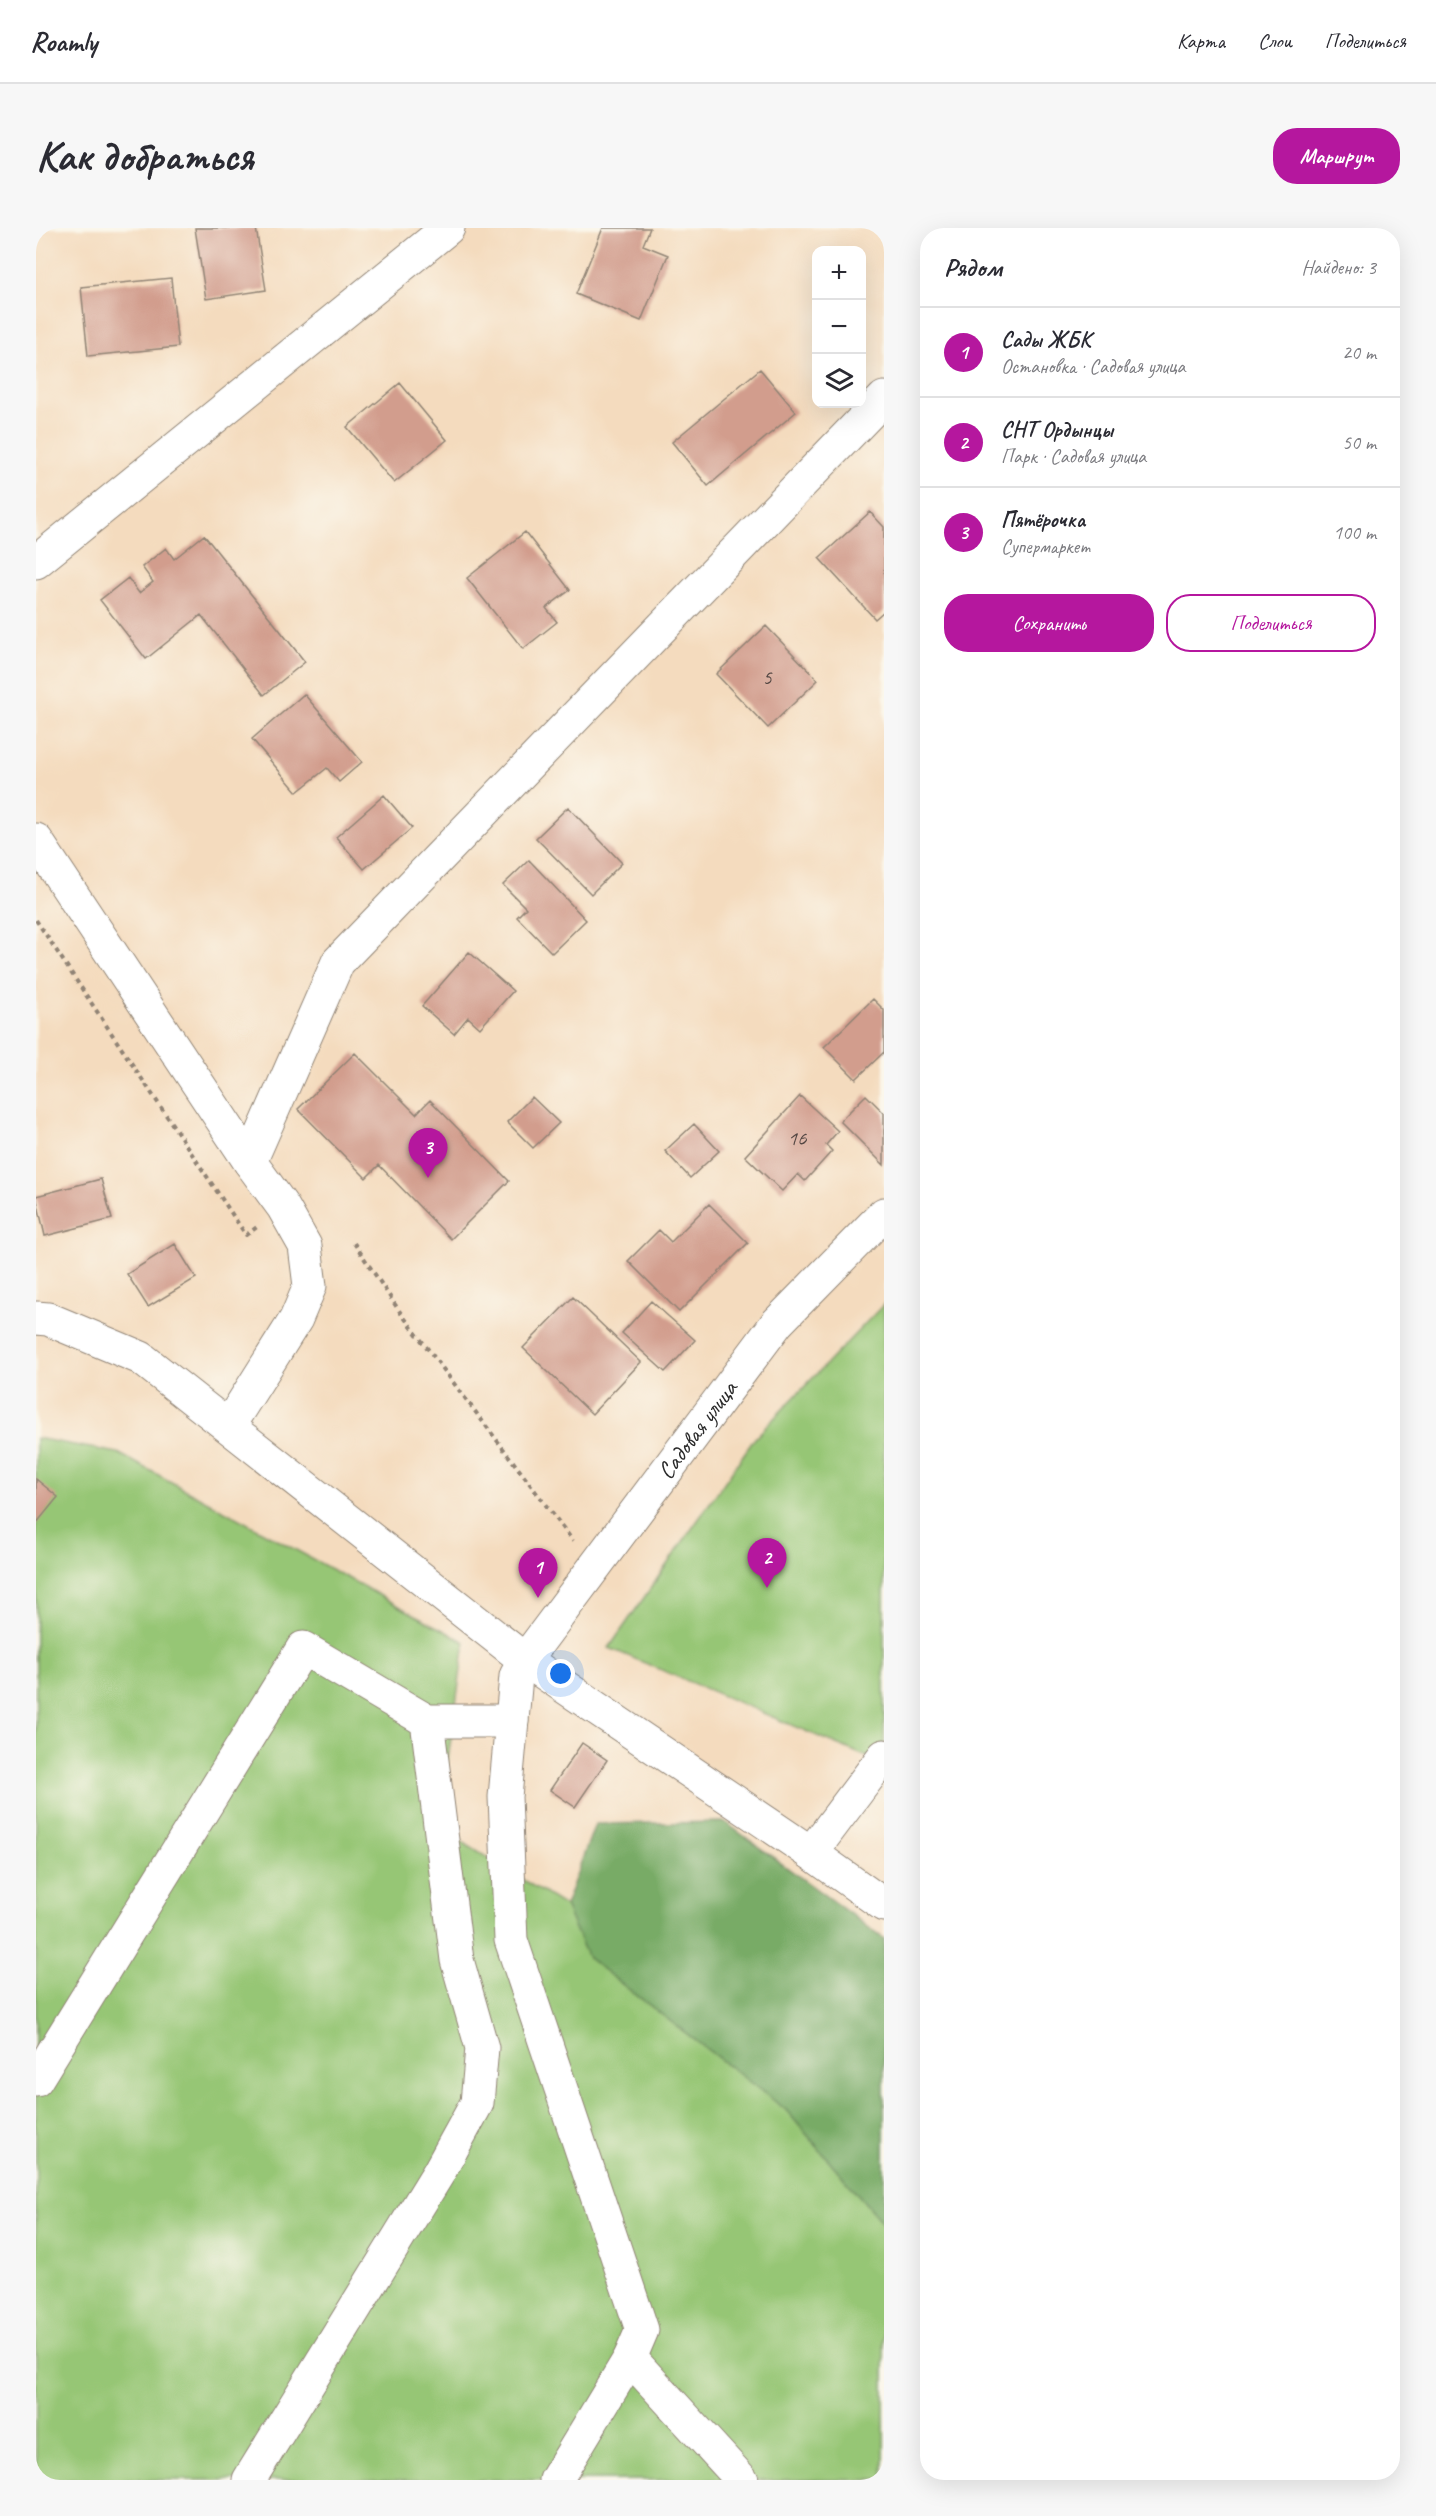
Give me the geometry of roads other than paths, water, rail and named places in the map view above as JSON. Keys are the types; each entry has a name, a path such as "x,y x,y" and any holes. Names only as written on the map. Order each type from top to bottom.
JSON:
{"street":[{"path":"36,562 448,228"},
{"path":"250,1162 338,962 884,398"},
{"path":"36,840 250,1162 283,1207 305,1246 310,1286 296,1319 229,1425"},
{"name":"Садовая улица","path":"556,2480 630,2358 642,2330 511,1940 505,1797 516,1677 525,1660 777,1323 884,1214"},
{"path":"36,1318 48,1319 141,1358 525,1660 811,1853 884,1905"},
{"path":"36,2080 303,1647 427,1721 512,1721"},
{"path":"249,2480 433,2182 477,2103 482,2048 457,1960 427,1721"},
{"path":"811,1853 882,1763"},
{"path":"630,2358 742,2480"}],"place":[{"name":"Пятёрочка","path":"428,1178"},
{"name":"СНТ Ордынцы","path":"767,1588"},
{"name":"Сады ЖБК","path":"538,1598"}]}
